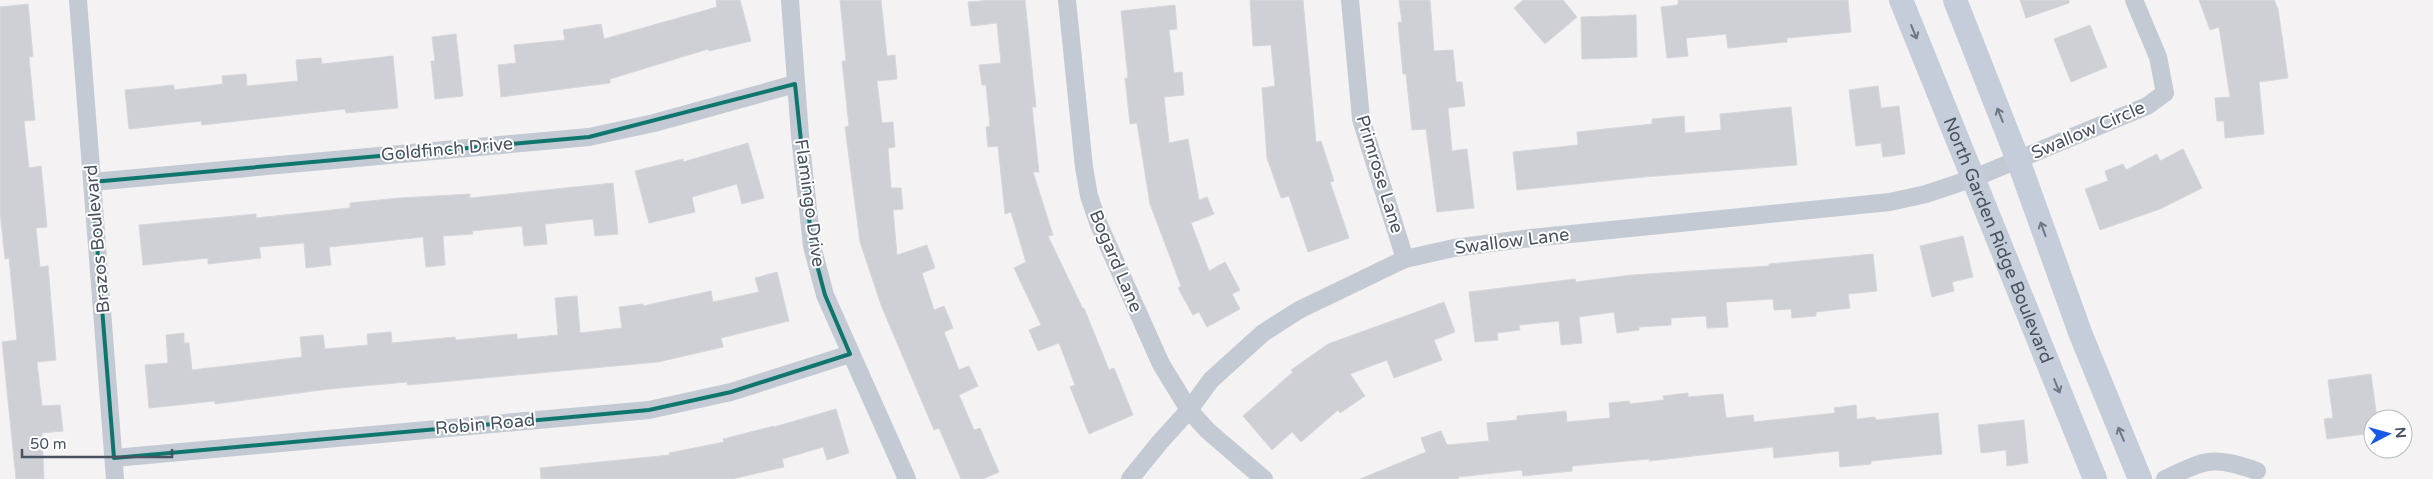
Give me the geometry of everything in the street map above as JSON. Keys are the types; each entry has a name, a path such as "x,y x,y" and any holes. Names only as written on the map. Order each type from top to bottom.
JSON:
{"main road":[{"name":"North Garden Ridge Boulevard","path":"1901,0 2095,479"},
{"path":"1955,0 2018,160 2080,335 2140,479"}],"street":[{"name":"Brazos Boulevard","path":"78,0 115,479"},
{"name":"Flamingo Drive","path":"790,0 796,84 812,246 825,295 907,479"},
{"name":"Bogard Lane","path":"1067,0 1089,196 1112,255 1161,364 1189,410 1208,431 1264,479"},
{"name":"Primrose Lane","path":"1350,0 1361,119 1406,259"},
{"name":"Swallow Circle","path":"1974,178 2147,106 2165,93 2158,57 2134,0"},
{"name":"Goldfinch Drive","path":"92,182 589,137 654,123 796,84"},
{"name":"Swallow Lane","path":"1130,479 1189,410 1211,380 1263,333 1299,310 1406,259 1454,248 1531,238 1874,205 1926,194 1974,178"},
{"name":"Robin Road","path":"114,458 650,410 731,392 850,354"},
{"path":"2165,479 2201,462 2227,461 2257,471"}],"highlighted area":[{"path":"795,84 812,246 825,295 850,354 731,392 649,410 114,458 92,182 589,137"}],"building":[{"path":"716,0 740,0 751,41 709,51 708,49 610,79 610,83 501,97 498,65 516,63 514,45 565,40 563,30 601,24 604,39 717,7"},
{"path":"840,0 881,0 887,56 895,55 897,79 877,81 882,123 893,122 895,147 888,148 891,188 901,188 903,209 893,210 897,255 927,245 935,268 922,273 934,310 944,306 953,328 944,332 959,370 969,366 978,386 959,395 974,430 980,428 999,472 983,479 961,479 939,428 934,430 881,305 860,242 845,127 849,126 842,61 846,61"},
{"path":"1025,0 1036,107 1032,107 1039,172 1033,172 1053,235 1048,236 1084,308 1109,370 1114,368 1133,415 1089,434 1070,387 1075,385 1059,343 1038,351 1029,330 1041,325 1014,268 1026,262 1011,212 1005,214 998,146 988,147 986,127 990,126 986,85 982,85 979,65 1001,63 997,23 971,26 968,2"},
{"path":"1250,0 1303,0 1316,142 1321,141 1334,181 1330,182 1349,238 1308,252 1289,196 1281,198 1267,158 1262,88 1275,86 1271,45 1253,46"},
{"path":"1399,0 1430,0 1434,51 1453,50 1456,82 1462,82 1465,106 1448,108 1452,151 1467,149 1474,208 1437,212 1426,129 1412,130 1406,74 1403,74 1398,22 1402,22"},
{"path":"1523,0 1563,0 1577,17 1545,44 1514,8"},
{"path":"1678,0 1848,0 1851,32 1787,38 1787,42 1728,48 1726,34 1686,38 1688,56 1667,58 1661,7 1678,5"},
{"path":"2020,0 2069,0 2069,3 2026,18"},
{"path":"2199,0 2274,0 2278,9 2288,78 2259,82 2264,134 2225,138 2224,121 2217,121 2215,98 2230,97 2219,27 2210,30"},
{"path":"28,4 33,56 29,57 35,120 24,121 29,168 41,166 47,227 36,228 40,267 48,266 56,360 37,362 42,406 60,405 63,431 42,433 44,479 16,479 2,342 17,340 9,258 5,259 0,212 0,7"},
{"path":"1175,5 1177,29 1169,30 1174,73 1182,72 1184,95 1164,97 1169,143 1188,139 1199,200 1207,197 1214,214 1191,223 1209,271 1225,262 1240,290 1232,294 1240,309 1207,327 1199,312 1193,315 1178,288 1181,286 1150,204 1137,123 1130,124 1125,78 1128,78 1121,11"},
{"path":"1636,15 1637,57 1582,59 1581,17"},
{"path":"2090,25 2107,67 2071,82 2054,39"},
{"path":"456,34 463,96 435,99 431,61 435,61 432,37"},
{"path":"393,56 398,108 346,113 345,109 202,125 201,121 129,129 125,90 174,85 174,90 223,84 222,76 246,74 247,86 298,81 296,60 321,58 322,64"},
{"path":"1878,86 1881,108 1899,106 1905,154 1883,157 1881,143 1856,146 1849,90"},
{"path":"1791,107 1797,165 1644,177 1517,190 1513,152 1578,145 1577,132 1652,124 1652,119 1684,116 1685,133 1721,130 1720,114"},
{"path":"748,143 764,198 742,204 737,184 692,197 695,212 649,223 635,171 683,159 683,162"},
{"path":"2183,149 2202,188 2160,209 2100,230 2085,189 2108,181 2105,171 2123,164 2126,170 2157,154 2160,161"},
{"path":"613,183 618,234 595,236 593,219 545,224 547,244 524,246 522,226 472,231 473,234 443,236 445,265 426,267 423,237 329,247 331,265 306,268 304,243 259,247 261,258 208,264 208,258 143,265 139,225 256,214 256,218 350,208 350,203 399,198 470,194 470,198"},
{"path":"1963,236 1973,277 1952,282 1954,291 1932,297 1920,246"},
{"path":"1873,254 1877,291 1848,294 1850,308 1816,312 1816,316 1792,318 1791,309 1774,310 1773,299 1726,302 1728,327 1707,328 1706,316 1671,318 1671,325 1639,327 1639,330 1617,333 1614,312 1579,317 1582,343 1561,345 1559,321 1519,325 1520,330 1497,333 1498,340 1475,342 1469,292 1575,279 1576,282 1632,275 1769,266 1769,264"},
{"path":"777,272 789,321 721,338 723,347 658,362 408,385 407,382 329,389 215,404 215,401 149,408 145,365 168,363 166,335 184,333 184,343 189,343 192,370 302,357 300,337 323,335 325,349 368,345 367,334 391,332 392,343 455,337 456,340 517,334 517,339 558,335 555,298 577,296 580,333 622,328 619,307 643,304 643,306 711,291 713,302 759,292 755,278"},
{"path":"1444,302 1455,332 1434,340 1442,360 1394,378 1387,360 1350,374 1365,396 1340,413 1338,410 1301,442 1292,432 1272,450 1243,416 1293,372 1291,370 1328,344"},
{"path":"2371,374 2376,409 2363,409 2363,434 2327,439 2324,419 2333,418 2328,380"},
{"path":"1688,393 1688,397 1723,394 1726,418 1753,415 1754,422 1835,413 1834,408 1856,405 1857,419 1875,417 1876,420 1938,413 1942,454 1871,461 1871,464 1840,467 1839,451 1774,458 1773,447 1649,461 1649,459 1572,466 1572,471 1523,476 1522,470 1458,477 1459,479 1360,479 1426,452 1421,438 1441,431 1447,445 1489,441 1487,423 1517,420 1517,416 1566,411 1567,422 1610,418 1609,403 1629,401 1630,404 1664,400 1663,396"},
{"path":"836,409 849,453 827,460 823,447 782,459 784,467 732,479 541,479 540,468 670,455 669,453 724,442 723,439"},
{"path":"2024,420 2028,463 2007,466 2006,450 1981,453 1978,425"}]}
